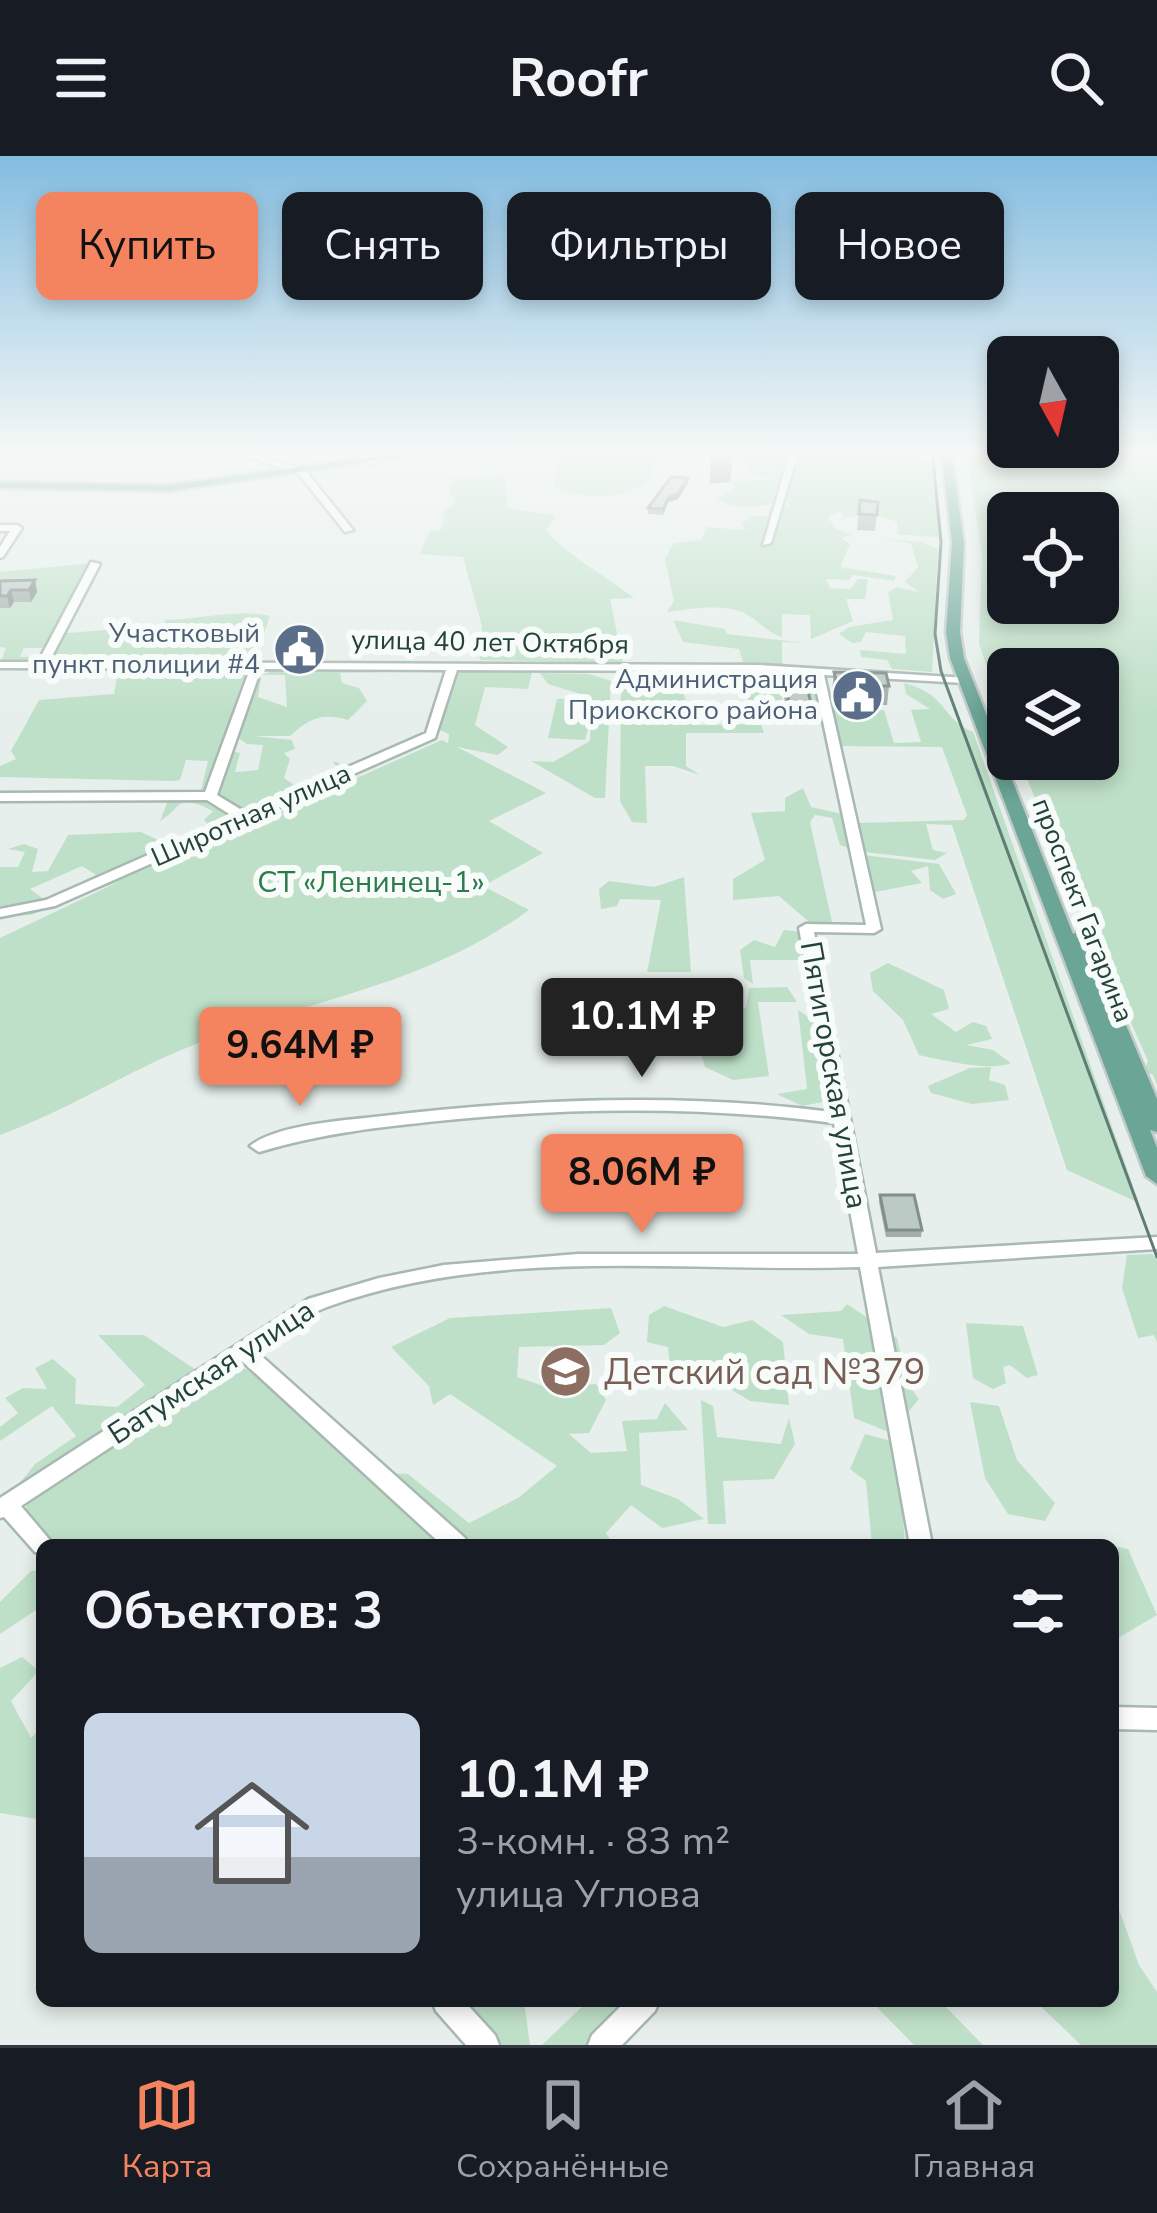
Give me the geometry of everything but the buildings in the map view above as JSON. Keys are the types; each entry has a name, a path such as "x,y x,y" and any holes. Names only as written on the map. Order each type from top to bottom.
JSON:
{"main road":[{"name":"проспект Гагарина","path":"957,537 954,645 987,712"},
{"name":"проспект Гагарина","path":"968,537 966,633 972,680 1157,1176"},
{"name":"проспект Гагарина","path":"1017,780 1157,1125"}],"street":[{"path":"766,542 768,537"},
{"path":"42,665 95,564"},
{"name":"улица 40 лет Октября","path":"0,665 453,664 972,680"},
{"name":"Широтная улица","path":"0,913 50,903 431,735 453,664"},
{"path":"210,796 257,665"},
{"name":"Пятигорская улица","path":"818,672 874,929 806,928 920,1539"},
{"path":"0,797 210,796 244,818"},
{"path":"259,1146 355,1125 531,1106 753,1105 839,1118"},
{"name":"Батумская улица","path":"4,1507 315,1304 363,1286 533,1263 867,1261 1037,1245 1157,1243"},
{"path":"243,1351 450,1539"},
{"path":"4,1507 37,1539"},
{"path":"1119,1718 1157,1719"},
{"path":"451,2007 485,2045"},
{"path":"602,2045 639,2007"}],"green space":[{"path":"427,537 552,537 634,598 610,599 623,663 480,660 482,626 463,557 420,554"},
{"path":"845,537 841,539 850,544 840,567 896,576 894,581 853,575 849,580 826,579 830,588 850,589 858,579 868,579 865,599 846,599 853,621 811,639 810,615 782,614 782,637 731,609 667,612 674,601 665,559 673,544 702,539"},
{"path":"979,537 987,537 987,624 1119,624 1119,537 1157,537 1157,1085 1153,1075 1144,1071 1148,1061 1128,1016 1119,1009 1124,1005 1028,780 1119,780 1119,648 987,648 987,668 979,643"},
{"path":"882,539 922,542 938,549 932,672 892,669 887,660 861,657 860,650 906,654 905,636 866,632 861,642 852,643 839,634 849,627 893,620 888,592 897,587 919,592 905,582 918,567 911,543"},
{"path":"91,563 64,628 68,633 130,628 160,631 166,620 270,616 259,647 247,660 46,663 59,648 24,648 20,657 42,656 39,663 0,664 6,648 0,647 0,572"},
{"path":"673,620 725,629 727,634 804,643 782,642 782,662 789,669 701,665 743,662 739,649 683,642"},
{"path":"114,667 250,669 208,791 201,790 208,761 186,760 180,780 172,781 0,777 0,766 16,759 11,751 39,700 114,694 117,677 110,674"},
{"path":"284,667 389,667 390,672 340,673 342,683 359,688 367,701 348,720 322,717 290,736 254,736 292,740 295,749 284,753 290,759 284,778 294,785 337,768 333,761 341,764 348,778 267,813 244,814 217,797 232,751 240,753 235,772 258,770 263,745 247,744 235,736 257,677 261,678 258,697 287,707 285,675 261,675"},
{"name":"СТ «Ленинец-1»","path":"532,672 528,689 485,687 475,725 508,747 498,755 457,747 546,793 489,821 543,853 483,886 529,910 448,958 191,1046 0,1135 0,938 118,882 88,893 72,888 96,875 82,866 30,889 53,906 31,915 0,917 0,867 18,867 25,852 8,849 24,844 38,849 32,872 48,871 68,835 141,832 167,844 212,829 204,820 213,811 192,803 181,804 160,821 169,798 207,798 235,819 214,829 235,832 442,740 448,743 449,734 437,729 453,675"},
{"path":"540,673 589,674 611,681 605,798 595,798 531,761 553,762 590,741 591,718 585,740 548,738 557,699 594,698 548,684"},
{"path":"622,674 649,675 680,685 686,700 706,704 708,714 692,719 694,725 761,724 764,733 686,733 686,766 700,775 673,766 645,766 647,823 632,822 620,801 621,687 633,682"},
{"path":"693,674 795,676 816,686 818,709 812,711 806,689 782,689 782,714 777,717 760,710 740,692 696,690 707,682"},
{"path":"904,683 919,688 973,732 1139,1203 1067,1170 952,825 926,824 933,850 947,853 935,860 864,852 857,823 964,820 967,815 942,747 837,746 828,709 884,710 894,743 921,742 911,710 930,709 906,694"},
{"path":"803,788 811,807 847,815 854,850 840,845 832,818 815,815 810,822 832,922 844,931 823,934 779,896 733,900 733,879 765,860 751,813 785,811 785,798"},
{"path":"863,855 939,864 956,894 943,899 930,890 928,866 911,871 922,883 870,893"},
{"path":"684,877 691,972 647,972 661,900 620,899 617,906 601,909 599,889 609,881 654,887"},
{"path":"784,930 802,932 811,975 803,972 799,960 750,960 753,984 744,978 740,950 754,940 775,947"},
{"path":"888,963 944,990 949,1009 931,1014 956,1032 973,1022 986,1026 992,1039 966,1045 993,1050 1011,1063 979,1066 919,1055 903,1020 873,991 870,973"},
{"path":"787,987 797,1002 758,1002 769,1076 733,1080 705,1067 699,1046 746,1007 749,988"},
{"path":"798,1010 819,1024 828,1101 802,1106 777,1094 807,1089"},
{"path":"991,1067 989,1080 1005,1085 1009,1100 972,1104 931,1093 928,1086 970,1068"},
{"path":"1127,1255 1157,1258 1157,1342 1154,1335 1138,1338 1122,1288"},
{"path":"847,1304 897,1338 907,1383 919,1399 891,1433 854,1418 843,1339 809,1334 781,1315 841,1311"},
{"path":"664,1306 723,1327 752,1320 783,1342 789,1405 750,1401 727,1387 672,1386 668,1347 647,1342 649,1315"},
{"path":"611,1308 620,1333 604,1345 519,1347 517,1377 546,1387 596,1384 606,1400 589,1433 569,1434 591,1453 627,1451 622,1421 657,1419 665,1403 688,1430 639,1433 641,1485 678,1499 704,1519 662,1528 631,1505 606,1533 610,1539 45,1539 31,1522 19,1484 35,1464 76,1436 52,1406 0,1441 0,1427 18,1413 5,1398 23,1388 47,1389 35,1368 53,1359 76,1379 75,1404 117,1407 145,1385 98,1335 144,1335 214,1382 233,1367 255,1370 366,1472 408,1474 469,1523 518,1498 557,1466 450,1394 433,1405 429,1386 391,1347 450,1318"},
{"path":"966,1323 1023,1326 1038,1375 1027,1378 1010,1365 1003,1367 1006,1383 993,1389 973,1378"},
{"path":"701,1400 713,1406 717,1437 781,1444 789,1418 795,1444 774,1479 723,1481 726,1524 708,1524"},
{"path":"970,1402 999,1406 1017,1460 1055,1503 1045,1521 1008,1514 985,1478"},
{"path":"865,1434 898,1443 905,1539 871,1539 866,1481 850,1469"},
{"path":"1119,1547 1128,1549 1157,1615 1119,1637"},
{"path":"36,1571 36,1610 0,1634 0,1602"},
{"path":"22,1657 36,1669 11,1701 31,1738 36,1733 36,1819 0,1813 0,1668"},
{"path":"1119,1910 1139,1965 1157,1992 1157,2045 1081,2045 1041,2007 1119,2007"},
{"path":"459,2007 525,2007 530,2045 484,2045"},
{"path":"582,2007 628,2007 589,2045 542,2045"},
{"path":"877,2007 946,2007 983,2045 914,2045"}],"tram line":[{"path":"941,537 935,634 941,671 1157,1257"}],"place":[{"name":"Участковый пункт полиции #4","path":"299,649"},
{"name":"Администрация Приокского района","path":"857,695"},
{"name":"Детский сад №379","path":"565,1371"}]}
